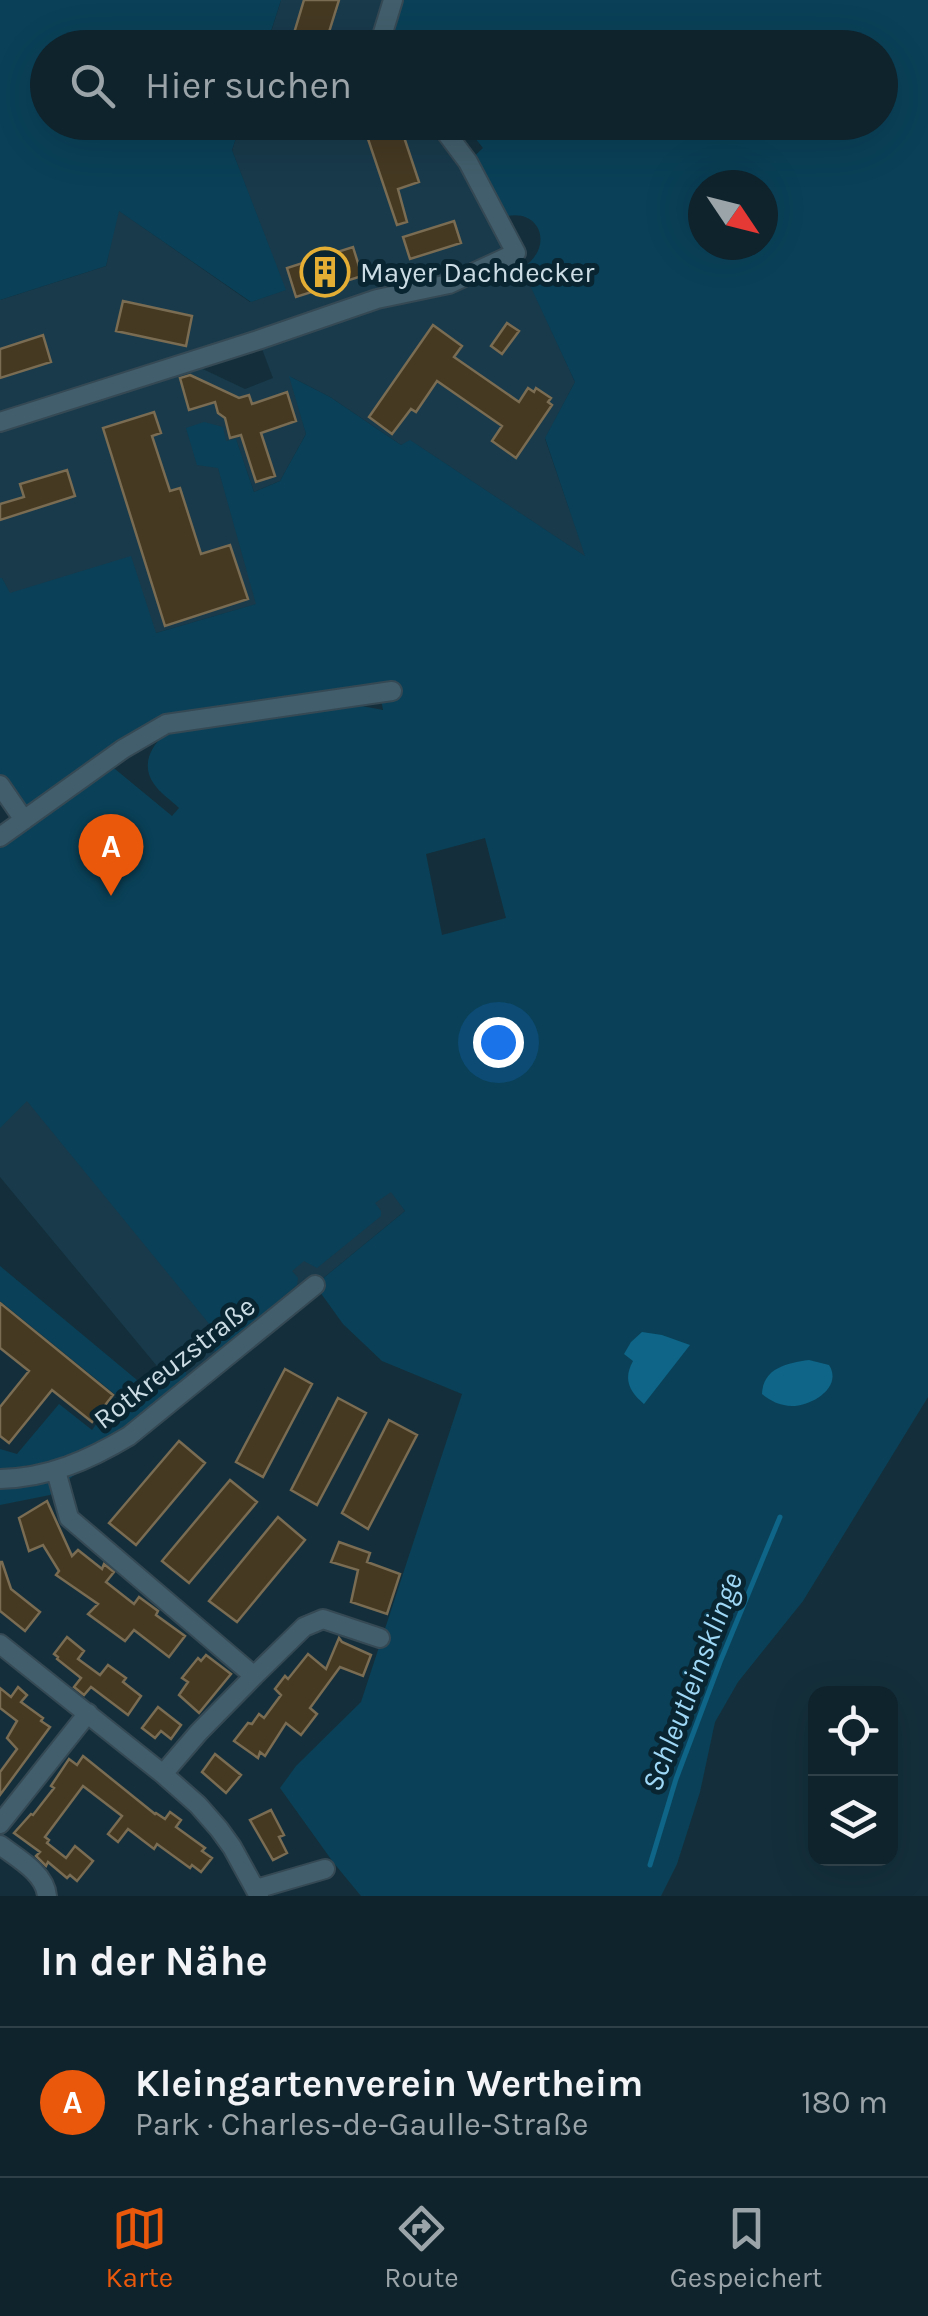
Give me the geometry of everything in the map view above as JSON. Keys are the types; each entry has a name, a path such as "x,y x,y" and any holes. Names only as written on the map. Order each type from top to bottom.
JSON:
{"street":[{"path":"384,30 393,0"},
{"path":"0,422 377,299 449,284 516,252 468,162 452,140"},
{"path":"0,837 123,749 166,724 392,690"},
{"path":"0,785 24,820"},
{"name":"Rotkreuzstraße","path":"0,1479 56,1471 130,1436 315,1285"},
{"path":"56,1471 68,1518 254,1676"},
{"path":"163,1774 199,1732 304,1627 323,1618 380,1638"},
{"path":"0,1644 163,1774 220,1828 258,1893 325,1869"},
{"path":"0,1824 88,1713"},
{"path":"0,1845 40,1878 47,1896"}],"shaded area":[{"path":"0,0 281,0 271,30 30,30 30,140 235,140 232,150 286,290 251,302 119,211 106,266 0,300"},
{"path":"281,0 393,0 387,30 272,30"},
{"path":"393,0 928,0 928,1397 803,1601 738,1682 715,1722 700,1792 677,1864 661,1896 361,1896 280,1788 296,1766 361,1702 462,1394 382,1361 343,1324 315,1285 405,1211 391,1192 375,1203 381,1216 317,1268 304,1261 292,1271 298,1278 297,1285 218,1352 202,1346 215,1331 27,1101 0,1128 0,847 106,769 115,769 172,816 179,808 156,787 148,767 151,751 175,727 356,705 383,710 380,693 166,724 28,816 0,780 0,578 10,593 131,556 156,633 256,604 218,468 197,465 186,428 204,422 223,427 226,441 236,439 254,492 280,481 306,434 289,376 330,397 401,445 410,440 585,556 545,438 575,382 522,268 538,250 539,231 527,218 503,217 468,162 483,148 477,140 898,140 898,30 387,30","holes":["485,838 506,918 442,935 426,854"]},
{"path":"235,140 448,140 516,253 575,382 545,439 586,557 411,441 401,445 330,397 291,377 306,434 280,481 254,492 236,440 226,442 218,467 257,604 156,633 9,593 0,578 0,300 106,266 118,210 250,302 285,290 232,150","holes":["259,341 273,378 245,389 188,362"]},
{"path":"209,906 405,1211 181,1395 0,1177 0,1077"},
{"path":"0,1266 143,1385 183,1360 186,1376 133,1421 80,1451 43,1463 0,1469 0,1449 17,1454 59,1404 92,1430 117,1396 0,1301"},
{"path":"642,1332 690,1345 644,1404 629,1384 633,1361 624,1354"},
{"path":"809,1360 829,1365 832,1381 823,1394 792,1406 776,1403 762,1394 772,1373 785,1365"},
{"path":"101,1453 50,1495 0,1505 0,1479"}],"building":[{"path":"304,0 339,0 330,30 295,30"},
{"path":"368,140 405,140 419,182 398,189 407,222 397,225"},
{"path":"454,221 461,243 410,259 403,237"},
{"name":"Mayer Dachdecker","path":"353,247 362,276 296,297 287,268"},
{"path":"123,301 192,316 186,346 116,331"},
{"path":"507,323 519,331 502,354 491,346"},
{"path":"433,325 462,346 454,357 519,402 528,388 534,392 536,388 551,398 548,402 552,405 516,458 492,441 502,426 437,381 416,412 411,409 392,434 369,417"},
{"path":"43,335 51,362 0,378 0,349"},
{"path":"190,375 239,398 249,395 252,404 287,392 296,421 261,433 275,476 256,482 241,435 230,438 225,418 218,413 215,402 189,410 180,378"},
{"path":"154,412 161,433 152,436 170,491 180,488 201,554 230,545 248,599 165,626 103,428"},
{"path":"67,470 75,496 0,520 0,504 24,497 20,484"},
{"path":"0,1303 113,1395 92,1422 52,1390 9,1443 0,1436 0,1407 29,1371 0,1348"},
{"path":"285,1369 312,1384 263,1477 236,1462"},
{"path":"338,1398 366,1413 317,1505 291,1490"},
{"path":"389,1420 417,1435 368,1529 342,1513"},
{"path":"179,1441 205,1463 136,1545 109,1523"},
{"path":"230,1480 257,1502 189,1583 162,1561"},
{"path":"47,1501 72,1556 78,1550 102,1569 104,1564 114,1572 106,1582 134,1604 139,1597 185,1636 169,1657 134,1630 125,1641 88,1614 98,1604 56,1575 59,1571 43,1545 29,1551 19,1518"},
{"path":"278,1517 305,1540 237,1622 209,1601"},
{"path":"339,1542 370,1553 367,1562 400,1574 387,1614 351,1602 358,1570 331,1562"},
{"path":"0,1562 11,1589 40,1612 25,1631 0,1611"},
{"path":"67,1637 84,1651 78,1659 100,1675 108,1665 141,1696 128,1715 91,1687 84,1695 74,1687 81,1678 54,1654"},
{"path":"339,1638 371,1655 363,1676 340,1667 310,1708 317,1714 301,1735 286,1723 265,1756 260,1752 258,1758 234,1741 259,1714 264,1718 281,1695 275,1689 308,1654 326,1669"},
{"path":"206,1655 231,1674 199,1713 179,1695 188,1682 182,1678 198,1658 201,1661"},
{"path":"18,1687 27,1695 21,1702 50,1727 0,1795 0,1772 17,1749 7,1738 17,1721 0,1708 0,1688 11,1697"},
{"path":"158,1707 181,1725 171,1739 161,1731 155,1738 142,1728"},
{"path":"215,1754 241,1775 226,1793 202,1772"},
{"path":"83,1756 155,1814 165,1819 170,1812 181,1820 176,1827 205,1848 202,1851 212,1858 201,1872 157,1844 154,1849 128,1829 118,1842 108,1834 122,1816 83,1786 45,1837 66,1858 75,1846 93,1861 77,1881 48,1862 46,1866 36,1856 40,1852 14,1833 54,1788 51,1786 69,1759 77,1765"},
{"path":"271,1810 284,1835 279,1837 287,1853 273,1860 250,1820"}],"waterway":[{"name":"Schleutleinsklinge","path":"650,1865 676,1779 780,1517"}],"place":[{"name":"Mayer Dachdecker","path":"325,272"},
{"name":"Kleingartenverein Wertheim","path":"111,896"}]}
